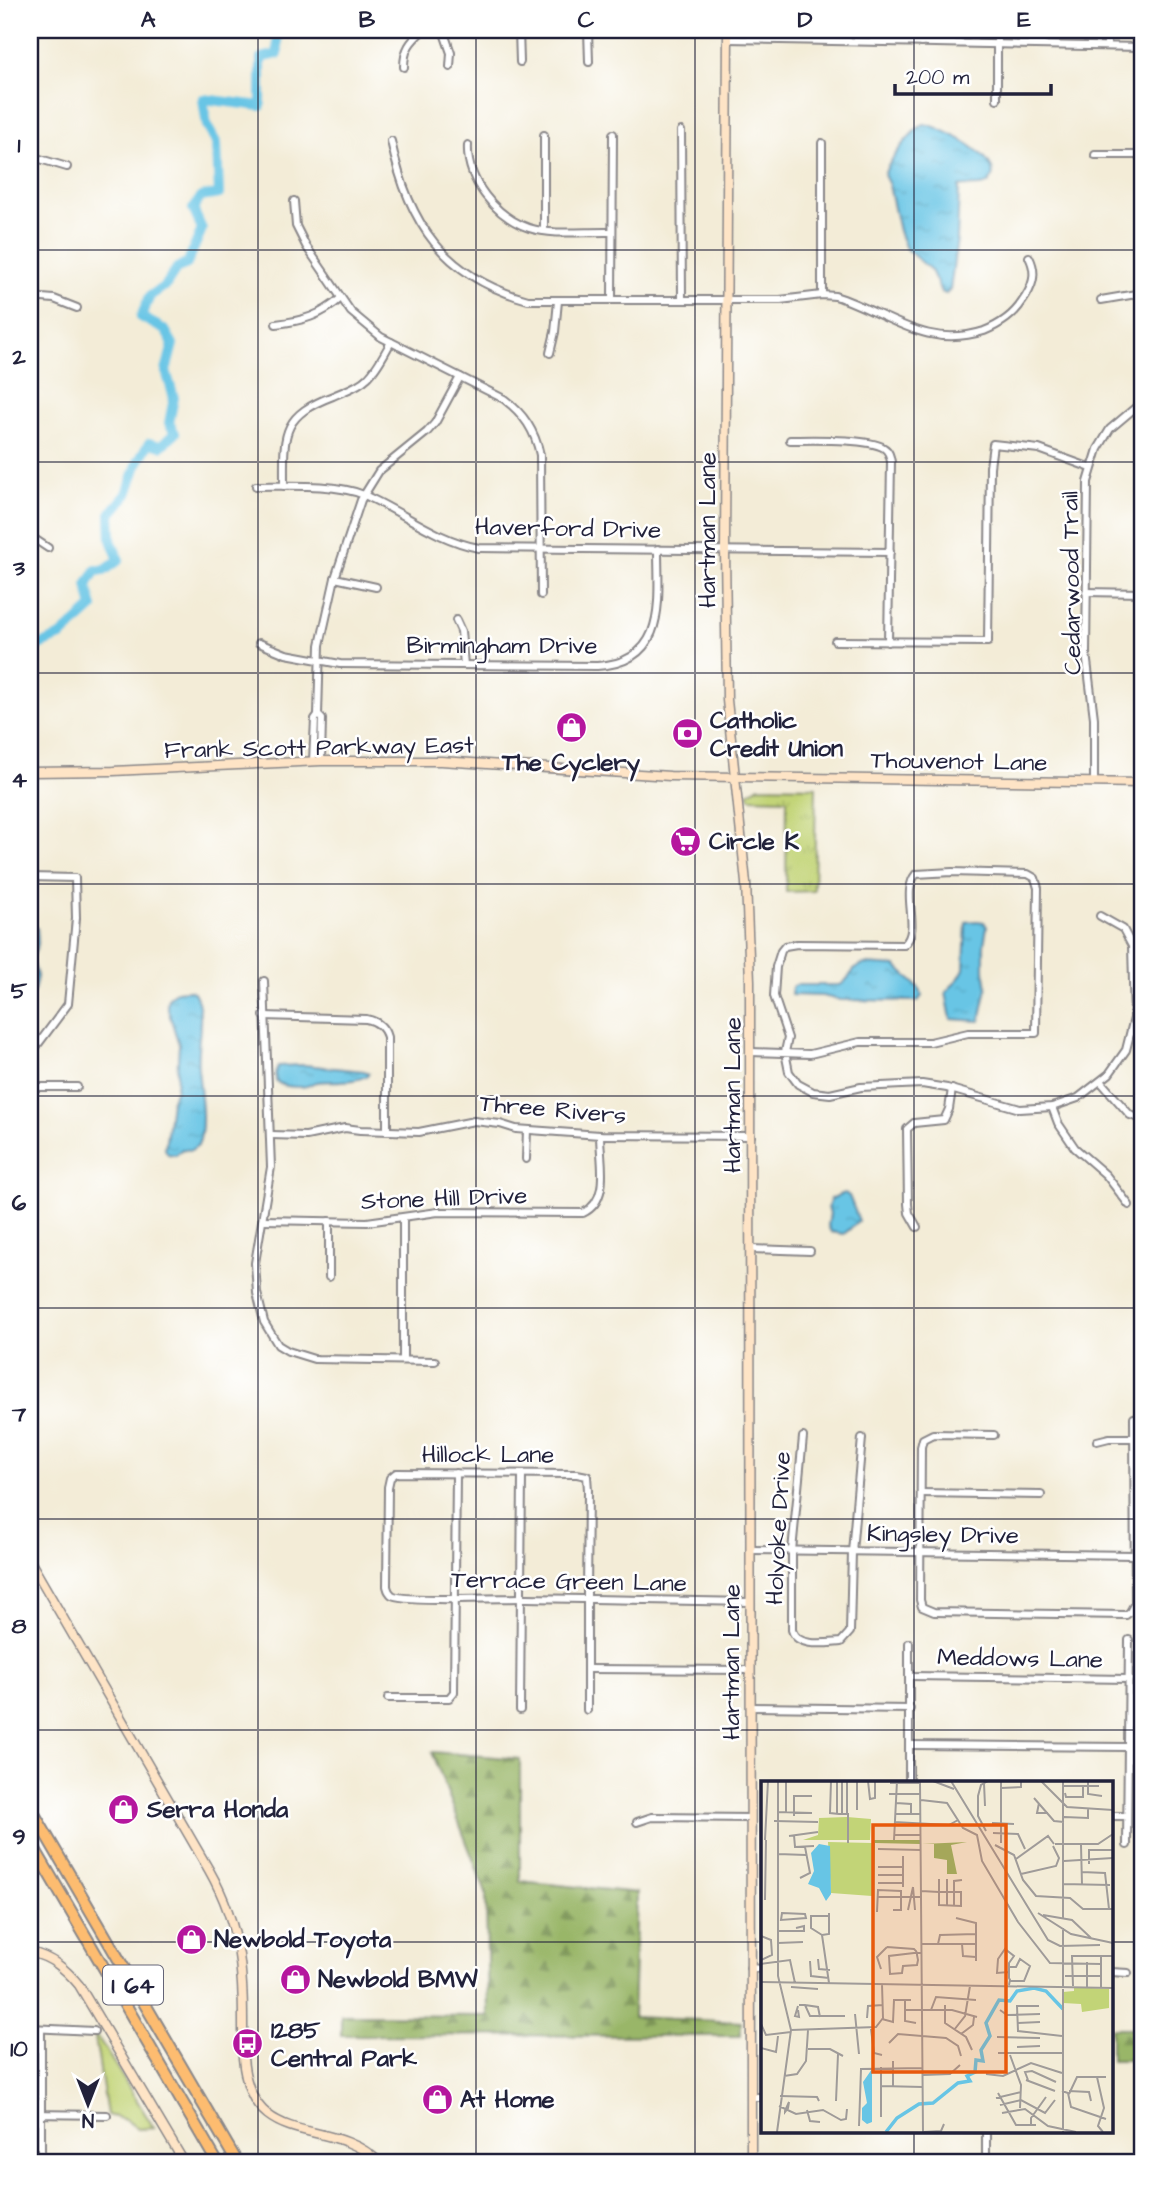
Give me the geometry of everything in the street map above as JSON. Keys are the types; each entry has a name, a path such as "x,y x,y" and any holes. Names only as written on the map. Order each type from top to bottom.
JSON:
{"highway":[{"name":"I 64","path":"30,1807 237,2162"},
{"name":"I 64","path":"30,1841 217,2162"}],"street":[{"path":"404,67 404,53 408,45 423,30"},
{"path":"443,30 451,53 450,67"},
{"path":"519,30 520,62"},
{"path":"588,30 589,62"},
{"path":"793,30 793,40"},
{"path":"921,30 921,44"},
{"path":"997,99 998,30"},
{"path":"1107,30 1107,46"},
{"path":"728,35 921,44 1142,47"},
{"name":"Hartman Lane","path":"728,35 725,550 727,700 747,903 751,1052 751,2162"},
{"path":"681,131 682,299"},
{"path":"612,300 613,134"},
{"path":"544,135 544,231"},
{"path":"391,141 398,176 410,208 425,232 451,261 477,280 506,294 528,300 780,300 835,296 918,332 940,337 969,335 997,325 1021,305 1034,277 1029,257"},
{"path":"822,143 822,295"},
{"path":"468,145 467,160 471,172 491,202 517,223 544,231 612,232"},
{"path":"1095,155 1142,155"},
{"path":"30,156 67,167"},
{"path":"294,201 296,226 306,246 351,312 381,337 515,407 536,435 540,455 541,595"},
{"path":"1101,300 1142,293"},
{"path":"30,297 54,299 77,308"},
{"path":"276,324 313,318 341,298"},
{"path":"550,353 558,301"},
{"path":"284,486 284,451 292,421 299,412 314,403 369,377 391,342"},
{"path":"317,761 321,719 318,715 320,645 335,578 364,495 379,471 431,428 460,377"},
{"name":"Cedarwood Trail","path":"1094,782 1094,718 1086,653 1087,520 1091,468 1110,429 1142,402"},
{"path":"790,440 862,443 884,448 889,453 888,642"},
{"path":"835,641 988,642 993,444 1039,450 1091,468"},
{"name":"Haverford Drive","path":"256,486 345,489 364,495 457,543 479,548 890,552"},
{"path":"30,536 48,548"},
{"name":"Birmingham Drive","path":"259,643 286,654 340,664 607,665 626,659 648,640 658,618 658,549"},
{"path":"335,578 376,587"},
{"path":"1086,592 1142,593"},
{"path":"456,620 461,631 464,665"},
{"name":"Frank Scott Parkway East","path":"30,772 113,771 317,761 441,761 733,778"},
{"name":"Thouvenot Lane","path":"733,778 1142,783"},
{"path":"751,1052 785,1052 810,1054 860,1042 930,1042 968,1033 1036,1032 1038,897 1035,878 1028,874 920,873 913,877 910,883 910,937 904,945 785,946 778,957 773,984 776,1005 788,1038 785,1052 789,1072 798,1084 813,1092 830,1094 861,1087 922,1084 952,1089 1020,1109 1052,1107 1078,1098 1109,1074 1125,1050 1134,1018 1132,946 1123,929 1100,916"},
{"path":"30,877 75,878 76,918 68,1004 30,1055"},
{"path":"264,981 271,1167 256,1249 257,1293 264,1322 278,1345 314,1359 436,1362"},
{"path":"264,1016 366,1019 374,1020 382,1026 387,1037 387,1131"},
{"path":"35,1048 33,1087 77,1087"},
{"path":"1101,1082 1130,1115 1142,1119"},
{"path":"917,1227 909,1213 906,1129 914,1123 944,1120 952,1089"},
{"path":"1052,1107 1058,1124 1075,1149 1106,1175 1129,1205"},
{"name":"Three Rivers","path":"271,1136 306,1136 345,1128 419,1132 474,1121 493,1122 527,1130 600,1136 751,1136"},
{"path":"526,1159 527,1130"},
{"name":"Stone Hill Drive","path":"263,1220 367,1222 438,1212 583,1213 592,1209 600,1196 600,1136"},
{"path":"403,1218 403,1360"},
{"path":"329,1221 329,1278"},
{"path":"751,1249 810,1251"},
{"path":"994,1435 926,1436 921,1447 922,1607 927,1611 1123,1615 1130,1612 1134,1606 1134,1418"},
{"name":"Holyoke Drive","path":"803,1437 792,1551 792,1633 796,1639 802,1642 841,1642 849,1635 852,1552"},
{"path":"1097,1441 1134,1437"},
{"path":"852,1552 862,1438"},
{"name":"Hillock Lane","path":"389,1592 388,1487 390,1478 396,1473 577,1474 587,1476 587,1599"},
{"path":"388,1698 439,1699 449,1698 454,1692 456,1473"},
{"path":"520,1710 522,1474"},
{"path":"921,1493 1041,1495"},
{"name":"Kingsley Drive","path":"751,1550 1135,1555"},
{"path":"30,1561 223,1895 242,1965 243,2058 251,2093 266,2112 284,2125 351,2142 379,2162"},
{"name":"Terrace Green Lane","path":"389,1592 402,1598 750,1602"},
{"path":"587,1599 587,1710"},
{"path":"1127,1845 1129,1640"},
{"path":"909,1643 909,1781"},
{"path":"587,1669 750,1670"},
{"name":"Meddows Lane","path":"909,1676 1129,1679"},
{"path":"751,1707 909,1709"},
{"path":"910,1745 1127,1747"},
{"path":"1112,1816 1127,1816"},
{"path":"637,1822 652,1817 751,1818"},
{"path":"30,1952 51,1960 70,1974 79,1985 184,2162"},
{"path":"750,1969 761,1969"},
{"path":"1112,1972 1128,1973"},
{"path":"30,2028 94,2031"},
{"path":"41,2029 41,2162"},
{"path":"751,2096 761,2097"},
{"path":"30,2113 107,2115"},
{"path":"986,2132 986,2162"}],"green space":[{"path":"759,786 816,787 814,891 786,892 787,799 750,798 748,793"},
{"path":"432,1752 520,1759 520,1881 637,1893 633,2017 741,2022 741,2036 341,2035 341,2015 488,2016 486,1893"},
{"path":"1112,2028 1142,2028 1142,2060 1112,2060"},
{"path":"94,2031 154,2128 138,2129 126,2120 107,2115"}],"water":[{"path":"924,124 969,145 989,163 993,172 987,184 959,187 957,239 950,290 946,294 941,292 931,270 906,249 884,175 901,147"},
{"path":"966,922 984,922 987,927 984,970 987,988 980,1021 951,1019 946,992 964,969"},
{"path":"30,924 37,928 38,944 32,959 37,976 34,991 30,996"},
{"path":"865,964 896,966 920,989 922,996 918,1001 841,1000 791,995 792,987 796,985 840,985 857,967"},
{"path":"177,991 194,992 200,1010 198,1060 202,1128 198,1145 191,1150 182,1149 176,1155 168,1154 165,1149 171,1102 176,1089 179,1045 167,1006 168,998"},
{"path":"304,1065 369,1073 359,1079 316,1082 303,1087 286,1086 276,1081 278,1066"},
{"path":"841,1194 849,1196 859,1221 844,1234 831,1232 828,1226 831,1199"}],"waterway":[{"path":"30,649 61,636 93,607 87,585 96,570 104,571 119,560 111,540 110,514 127,494 138,462 149,443 161,446 175,433 169,423 174,398 166,371 173,344 165,330 141,317 150,296 166,285 177,268 187,264 202,229 193,209 201,197 219,194 217,144 207,126 203,99 261,106 261,58 278,54 277,30"}],"place":[{"name":"The Cyclery","path":"571,728"},
{"name":"Catholic Credit Union","path":"687,734"},
{"name":"Circle K","path":"686,841"},
{"name":"Serra Honda","path":"124,1809"},
{"name":"Newbold Toyota","path":"191,1939"},
{"name":"Newbold BMW","path":"295,1979"},
{"name":"1285 Central Park","path":"248,2044"},
{"name":"At Home","path":"437,2099"}]}
